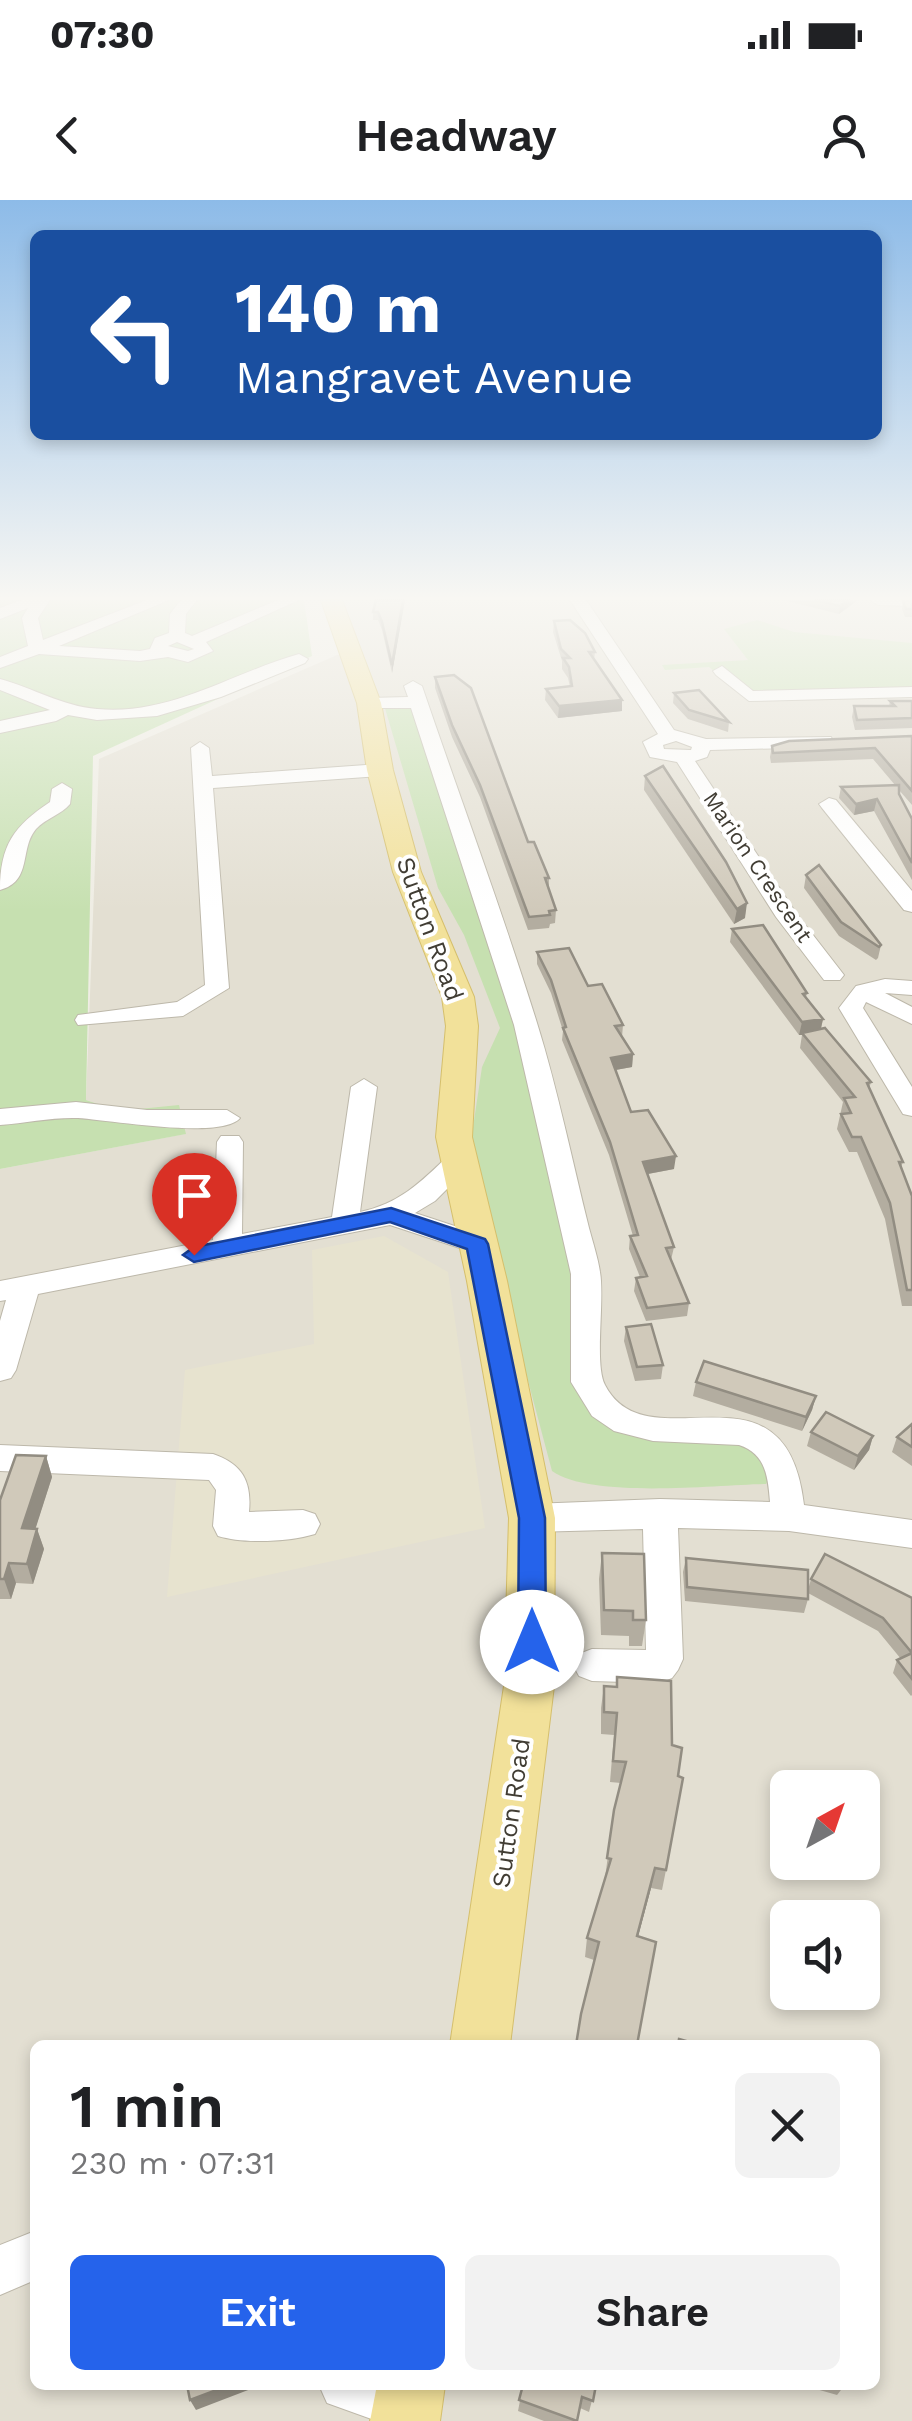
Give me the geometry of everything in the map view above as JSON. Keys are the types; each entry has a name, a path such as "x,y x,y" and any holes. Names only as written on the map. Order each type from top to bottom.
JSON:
{"main road":[{"name":"Sutton Road","path":"369,704 380,770 407,872 458,998 462,1026 454,1138 532,1518 529,1686 478,2040"}],"street":[{"path":"53,704 118,714 186,704"},
{"path":"419,704 526,1024 586,1274 587,1382 592,1398 618,1418 639,1427 731,1432 764,1442 777,1455 789,1516"},
{"name":"Marion Crescent","path":"647,704 668,735 654,740 652,748 664,755 693,751 787,916 832,975"},
{"path":"0,742 65,708"},
{"path":"0,727 46,718"},
{"path":"693,751 852,740"},
{"path":"87,1020 184,1009 217,988 200,748"},
{"path":"202,784 380,770"},
{"path":"0,884 16,869 22,834 28,825 60,804 62,789"},
{"path":"829,804 912,906"},
{"path":"912,988 886,986 858,997 852,1012 912,1108"},
{"path":"858,997 912,1017"},
{"path":"345,1222 364,1087"},
{"path":"0,1118 76,1110 229,1130 227,1248"},
{"path":"0,1370 13,1288 391,1215 425,1195 458,1162"},
{"path":"391,1215 478,1244"},
{"path":"0,1458 213,1467 228,1472 234,1482 230,1526 303,1524"},
{"path":"592,1665 659,1667 665,1659 660,1512"},
{"path":"532,1518 660,1512 789,1516 912,1534"},
{"path":"0,2270 30,2257"}],"shaded area":[{"path":"226,704 912,704 912,2421 0,2421 0,1169 185,1134 86,1100 99,759"},
{"path":"384,1236 448,1272 485,1528 167,1597 185,1370 314,1344 312,1250"}],"green space":[{"path":"0,704 208,704 93,756 86,1100 119,1111 179,1105 186,1134 0,1169"},
{"path":"384,705 414,707 478,901 565,1203 592,1410 740,1437 772,1472 766,1484 624,1488 571,1480 552,1471 493,1249 472,1134 482,1067 500,1028 464,935 438,888"}],"building":[{"path":"444,704 477,704 528,842 534,842 549,878 545,878 556,910 549,911 550,915 529,917 480,785"},
{"path":"683,704 712,704 729,722 689,710"},
{"path":"893,704 912,704 912,718 857,720 854,706 895,706"},
{"path":"912,736 912,791 875,748 773,753 772,746 789,741"},
{"path":"663,766 726,862 747,903 737,909 645,776"},
{"path":"899,785 899,794 912,819 912,863 877,799 856,804 841,787"},
{"path":"819,865 879,947 841,922 806,875"},
{"path":"763,925 807,993 803,994 823,1019 802,1022 732,929"},
{"path":"569,948 588,986 602,984 623,1025 615,1026 633,1054 611,1058 631,1112 648,1110 676,1156 643,1162 674,1247 666,1248 689,1303 647,1308 636,1278 647,1276 630,1236 638,1235 610,1142 563,1028 566,1027 551,980 537,952"},
{"path":"825,1028 871,1082 867,1083 903,1162 899,1162 912,1196 912,1290 907,1290 890,1203 861,1137 852,1137 841,1114 851,1113 844,1098 855,1097 802,1033"},
{"path":"651,1324 663,1365 637,1367 626,1327"},
{"path":"704,1361 816,1396 806,1417 696,1382"},
{"path":"826,1412 873,1436 858,1456 811,1432"},
{"path":"912,1424 912,1447 897,1437"},
{"path":"16,1455 46,1456 22,1528 37,1529 27,1564 9,1563 4,1579 0,1579 0,1500"},
{"path":"602,1553 644,1554 646,1620 633,1620 633,1611 604,1610"},
{"path":"825,1554 912,1598 912,1653 883,1618 811,1579"},
{"path":"686,1558 808,1570 808,1599 687,1587"},
{"path":"912,1653 912,1679 897,1660"},
{"path":"617,1677 671,1681 672,1745 682,1748 678,1776 683,1778 666,1870 655,1868 637,1936 656,1942 638,2040 577,2040 599,1942 587,1938 611,1859 607,1858 614,1810 626,1762 613,1761 617,1713 604,1712 604,1686 617,1687"},
{"path":"188,2390 217,2390 190,2400"},
{"path":"522,2390 595,2390 593,2401 582,2397 577,2421 519,2400"}],"route":[{"path":"194,1255 391,1215 478,1244 532,1518 532,1642"}]}
